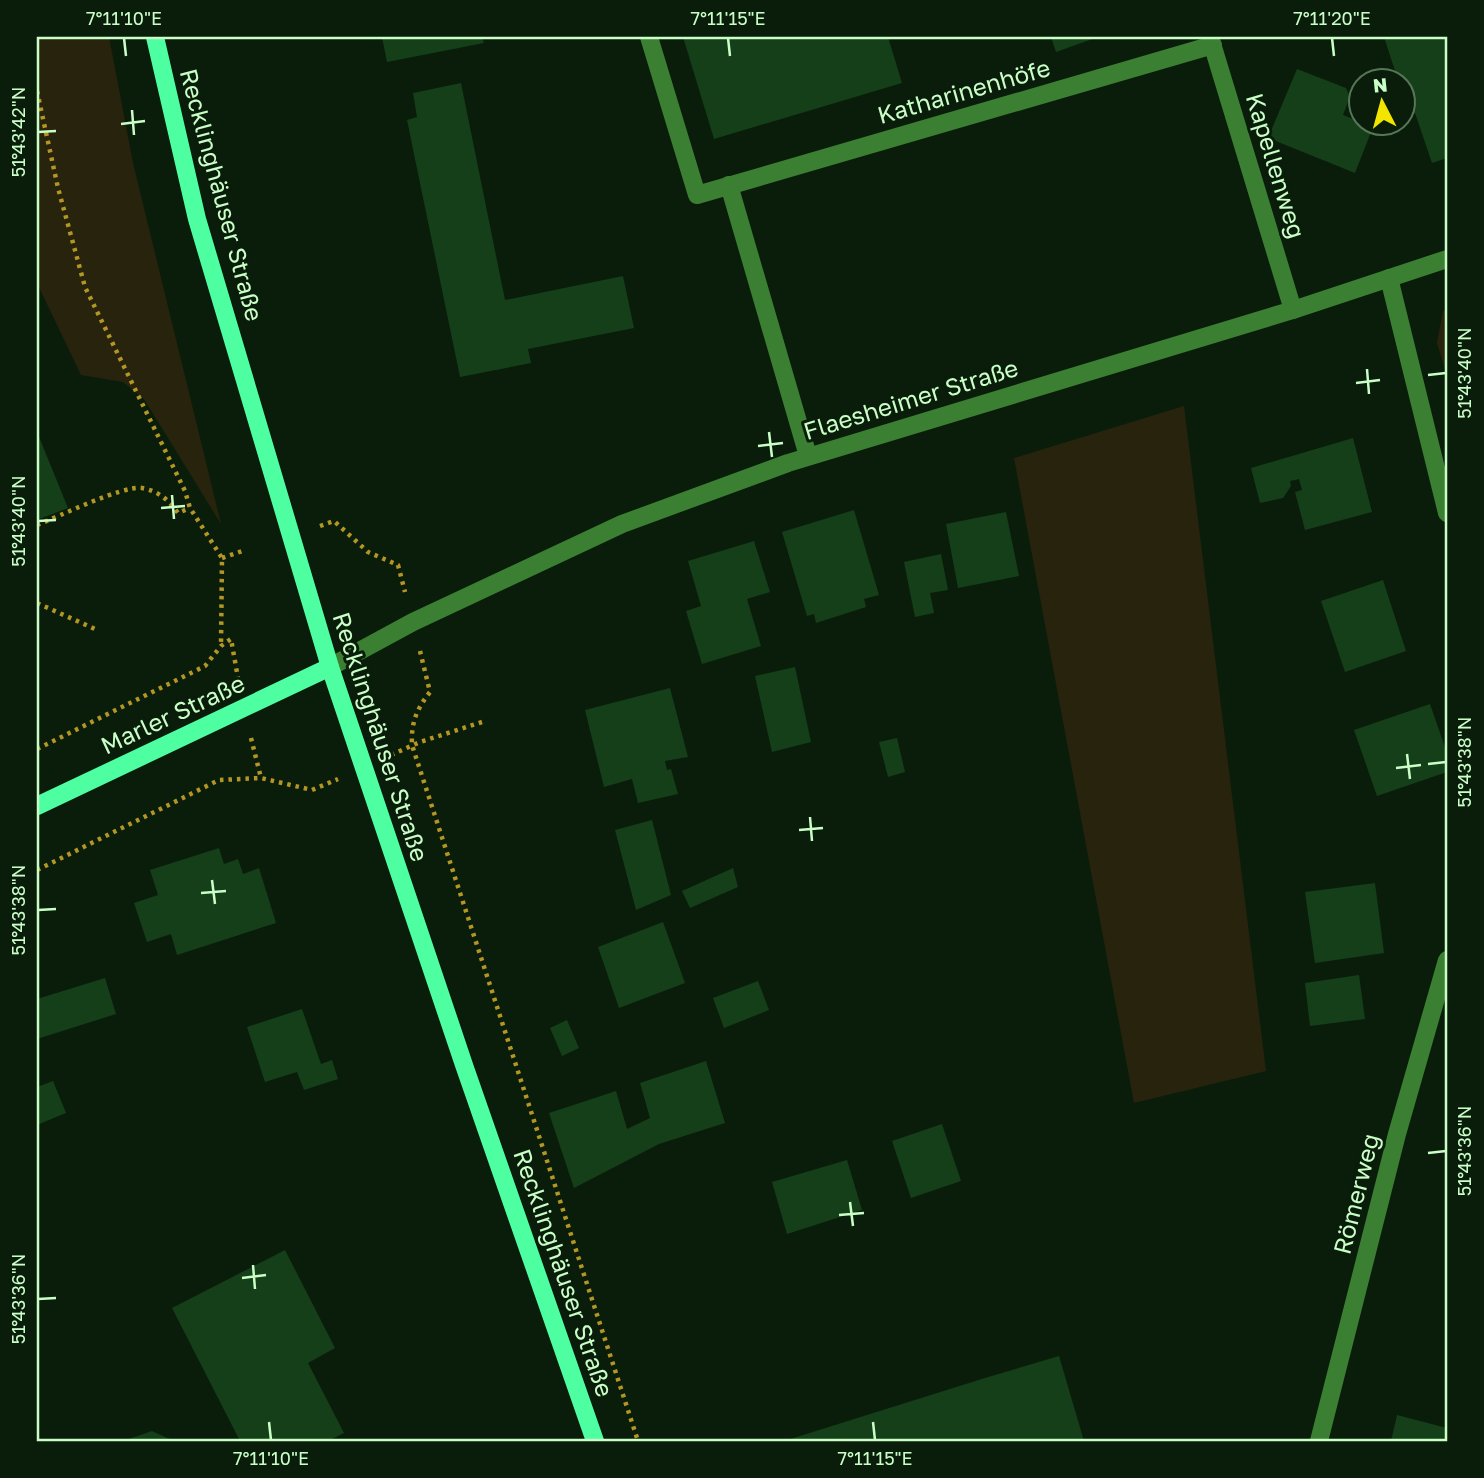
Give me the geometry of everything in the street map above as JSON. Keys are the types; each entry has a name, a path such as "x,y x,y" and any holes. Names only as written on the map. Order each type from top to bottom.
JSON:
{"main road":[{"name":"Recklinghäuser Straße","path":"155,37 197,219 330,667 464,1065 596,1441"},
{"name":"Marler Straße","path":"37,806 330,667"}],"street":[{"name":"Katharinenhöfe","path":"649,37 697,195 1211,41"},
{"name":"Kapellenweg","path":"1211,41 1293,310"},
{"path":"729,185 808,456"},
{"name":"Flaesheimer Straße","path":"330,667 413,622 622,524 808,456 1293,310 1447,259"},
{"path":"1389,278 1447,513"},
{"name":"Römerweg","path":"1319,1441 1397,1134 1447,960"}],"path":[{"path":"37,91 58,188 85,287 185,491 190,508 222,558 221,646"},
{"path":"37,525 120,492 139,488 156,492 170,501 178,513 190,508"},
{"path":"291,536 334,521 368,552 398,565 429,692 411,725 412,745 638,1441"},
{"path":"222,558 245,550"},
{"path":"37,603 95,629"},
{"path":"37,749 205,666 221,646 231,639"},
{"path":"412,745 482,722"},
{"path":"37,870 219,780 261,778 313,790"}],"shaded area":[{"path":"37,37 109,37 133,163 221,524 144,399 123,382 81,375 37,283"},
{"path":"1447,309 1447,376 1437,343 1443,311"},
{"path":"1184,406 1266,1071 1134,1103 1014,458"}],"building":[{"path":"382,37 482,37 484,43 387,62"},
{"path":"683,37 888,37 902,83 714,139"},
{"path":"1051,37 1098,37 1056,52"},
{"path":"1384,37 1447,37 1447,158 1432,163 1418,122 1418,66 1393,66"},
{"path":"1297,69 1346,88 1348,102 1343,115 1348,117 1348,136 1369,136 1355,173 1268,138"},
{"path":"461,83 505,300 623,276 634,328 528,349 531,363 460,377 407,120 417,117 413,93"},
{"path":"37,432 68,508 37,520"},
{"path":"1353,438 1372,512 1305,530 1295,492 1302,490 1299,479 1290,481 1291,486 1283,498 1260,503 1251,468"},
{"path":"854,510 879,595 864,599 866,607 816,623 814,614 807,616 782,532"},
{"path":"1006,512 1019,576 958,588 946,524"},
{"path":"754,541 770,592 747,599 761,646 702,664 686,611 701,606 688,561"},
{"path":"941,554 948,590 930,593 934,613 915,617 904,562"},
{"path":"1383,580 1406,651 1345,672 1321,601"},
{"path":"795,667 811,742 772,752 755,676"},
{"path":"670,688 688,757 665,761 667,770 671,769 678,794 638,803 632,779 604,787 585,710"},
{"path":"1430,704 1447,753 1447,772 1377,796 1354,730"},
{"path":"897,738 905,772 888,777 879,742"},
{"path":"652,820 671,895 636,910 615,830"},
{"path":"219,848 224,864 238,859 243,874 259,868 276,923 177,955 171,934 147,942 134,903 158,895 150,870"},
{"path":"733,868 738,887 690,908 682,891"},
{"path":"1375,883 1384,953 1315,963 1305,892"},
{"path":"663,922 685,983 619,1008 598,947"},
{"path":"1359,975 1365,1019 1310,1026 1305,983"},
{"path":"105,978 116,1014 37,1039 37,999"},
{"path":"758,981 769,1010 724,1028 713,998"},
{"path":"302,1009 321,1064 332,1060 338,1079 304,1090 297,1072 265,1082 247,1027"},
{"path":"567,1020 579,1048 562,1056 550,1028"},
{"path":"706,1061 725,1123 659,1144 574,1188 549,1113 616,1091 627,1129 650,1118 640,1083"},
{"path":"53,1081 66,1113 37,1125 37,1087"},
{"path":"942,1124 961,1181 911,1198 892,1141"},
{"path":"847,1160 862,1210 787,1234 772,1182"},
{"path":"285,1250 335,1348 308,1363 344,1433 328,1441 240,1441 172,1308"},
{"path":"1059,1356 1084,1441 784,1441 985,1378"},
{"path":"1397,1415 1447,1428 1447,1441 1391,1441"},
{"path":"152,1431 174,1441 123,1441"}]}
